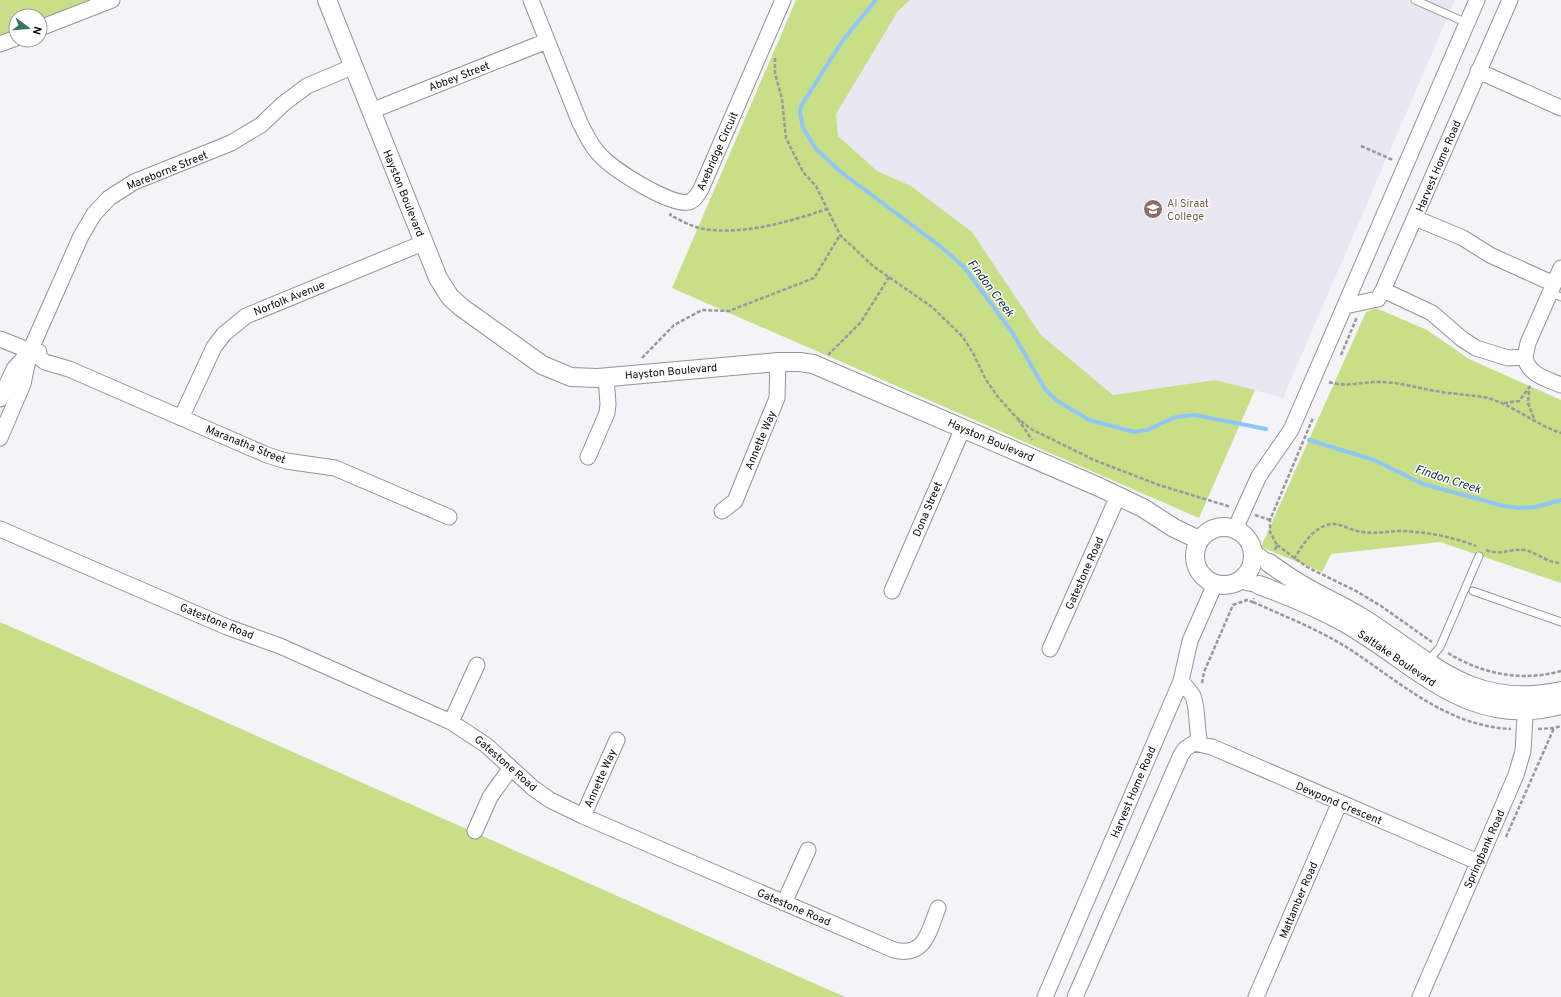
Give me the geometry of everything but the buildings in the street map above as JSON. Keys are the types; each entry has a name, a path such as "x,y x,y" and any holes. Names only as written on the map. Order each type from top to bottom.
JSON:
{"street":[{"path":"48,25 112,0"},
{"name":"Hayston Boulevard","path":"327,0 438,278 450,297 474,317 542,365 558,373 584,378 778,362 800,362 822,367 1118,496 1143,508 1174,528 1199,540"},
{"path":"531,0 580,123 589,141 600,156 623,174 676,200"},
{"name":"Axebridge Circuit","path":"676,200 688,202 698,194 783,0"},
{"path":"1235,529 1242,510 1259,476 1291,430 1477,0"},
{"name":"Harvest Home Road","path":"1345,306 1378,299 1383,290 1510,0"},
{"name":"Abbey Street","path":"371,111 547,41"},
{"name":"Mareborne Street","path":"0,438 23,384 30,351 81,236 94,214 109,198 134,182 231,143 261,125 283,104 307,86 354,66"},
{"path":"1478,71 1561,108"},
{"path":"1415,218 1463,238 1490,255 1555,291"},
{"name":"Norfolk Avenue","path":"181,418 214,347 224,334 246,316 423,243"},
{"path":"1561,268 1555,291 1528,343 1525,357 1527,366 1536,374 1561,385"},
{"path":"1383,290 1432,313 1462,339 1476,348 1508,358 1525,357"},
{"name":"Maranatha Street","path":"0,339 30,351 45,362 69,369 181,418 286,461 321,465 348,473 449,517"},
{"name":"Mareborne Street","path":"0,399 14,369 30,351"},
{"name":"Annette Way","path":"722,511 735,501 777,398 778,362"},
{"path":"588,457 607,412 608,404 606,377"},
{"name":"Dona Street","path":"892,591 963,428"},
{"name":"Gatestone Road","path":"1050,649 1118,496"},
{"path":"1225,527 1235,529 1243,534 1249,542 1253,560 1250,568 1239,581 1223,586 1215,584 1200,574 1196,566 1194,558 1195,548 1199,540 1206,533 1215,528 1225,527"},
{"name":"Gatestone Road","path":"2,528 228,627 280,646 451,722 486,745 510,769 550,800 583,816 894,950 907,953 920,946 926,937 938,908"},
{"name":"Saltlake Boulevard","path":"1252,551 1313,591 1360,616 1454,679 1517,703 1561,706"},
{"name":"Saltlake Boulevard","path":"1239,581 1259,585 1289,596 1346,624 1424,677 1455,695 1491,707 1517,703 1561,691"},
{"name":"Harvest Home Road","path":"1045,997 1181,681 1190,641 1215,584"},
{"path":"451,722 477,665"},
{"path":"1075,997 1180,755 1189,745 1200,743 1196,729 1196,704 1192,695 1181,681"},
{"name":"Springbank Road","path":"1420,997 1521,761 1517,703"},
{"name":"Annette Way","path":"583,816 617,740"},
{"name":"Dewpond Crescent","path":"1200,743 1339,804 1478,862"},
{"path":"475,831 490,797 510,769"},
{"name":"Mattamber Road","path":"1256,997 1339,804"},
{"path":"784,903 808,850"}],"lane":[{"path":"1415,0 1467,23"},
{"path":"1427,662 1440,647 1479,556"},
{"path":"1473,591 1561,622"}],"path":[{"path":"777,52 774,64 782,99 786,138 799,165 816,186 840,235 867,262 932,307 963,337 986,380 998,397 1016,417 1031,429 1094,460 1159,485 1270,520"},
{"path":"1361,146 1405,166"},
{"path":"676,200 670,215 703,229 745,229 810,215 827,209"},
{"path":"642,374 641,360 674,325 702,310 729,311 814,278 840,235"},
{"path":"822,367 828,356 864,317 889,277"},
{"path":"1504,404 1519,401 1529,389 1536,374"},
{"path":"1326,389 1329,382 1340,385 1361,382 1395,382 1441,392 1482,397 1504,404 1535,422 1561,433"},
{"path":"1529,389 1528,403 1535,422"},
{"path":"1314,418 1270,520 1270,532 1277,545 1294,559 1307,567 1356,591 1374,602 1468,665 1509,676 1530,676 1561,672"},
{"path":"1294,559 1311,534 1320,527 1329,524 1336,524 1360,532 1402,531 1430,534 1466,542 1494,553 1525,550 1551,562 1561,563"},
{"path":"1269,563 1277,545"},
{"path":"1202,688 1204,672 1233,605 1247,600 1252,602 1259,585"},
{"path":"1509,676 1517,703 1509,735"},
{"path":"1503,844 1554,728"}],"shaded area":[{"name":"Al Siraat College","path":"910,0 1455,0 1283,398 1215,380 1113,395 1041,335 972,232 911,186 877,171 838,136 836,114 898,11"}],"green space":[{"path":"0,0 92,0 48,17 48,8 8,8 8,33 0,36"},
{"path":"796,0 910,0 898,11 836,114 838,136 877,171 911,186 972,232 1041,335 1113,395 1215,380 1255,390 1199,518 672,288"},
{"path":"1376,308 1427,330 1469,359 1561,400 1561,583 1440,542 1331,554 1322,572 1261,547 1366,312"},
{"path":"0,622 845,997 0,997"}],"waterway":[{"name":"Findon Creek","path":"876,0 843,40 801,106 800,113 803,128 816,149 841,172 940,246 964,267 1012,332 1045,389 1056,400 1089,420 1135,432 1147,430 1176,417 1195,415 1266,429"},
{"name":"Findon Creek","path":"1309,440 1374,460 1423,484 1504,506 1519,508 1536,507 1561,500"}],"place":[{"name":"Al Siraat College","path":"1153,209"}]}
